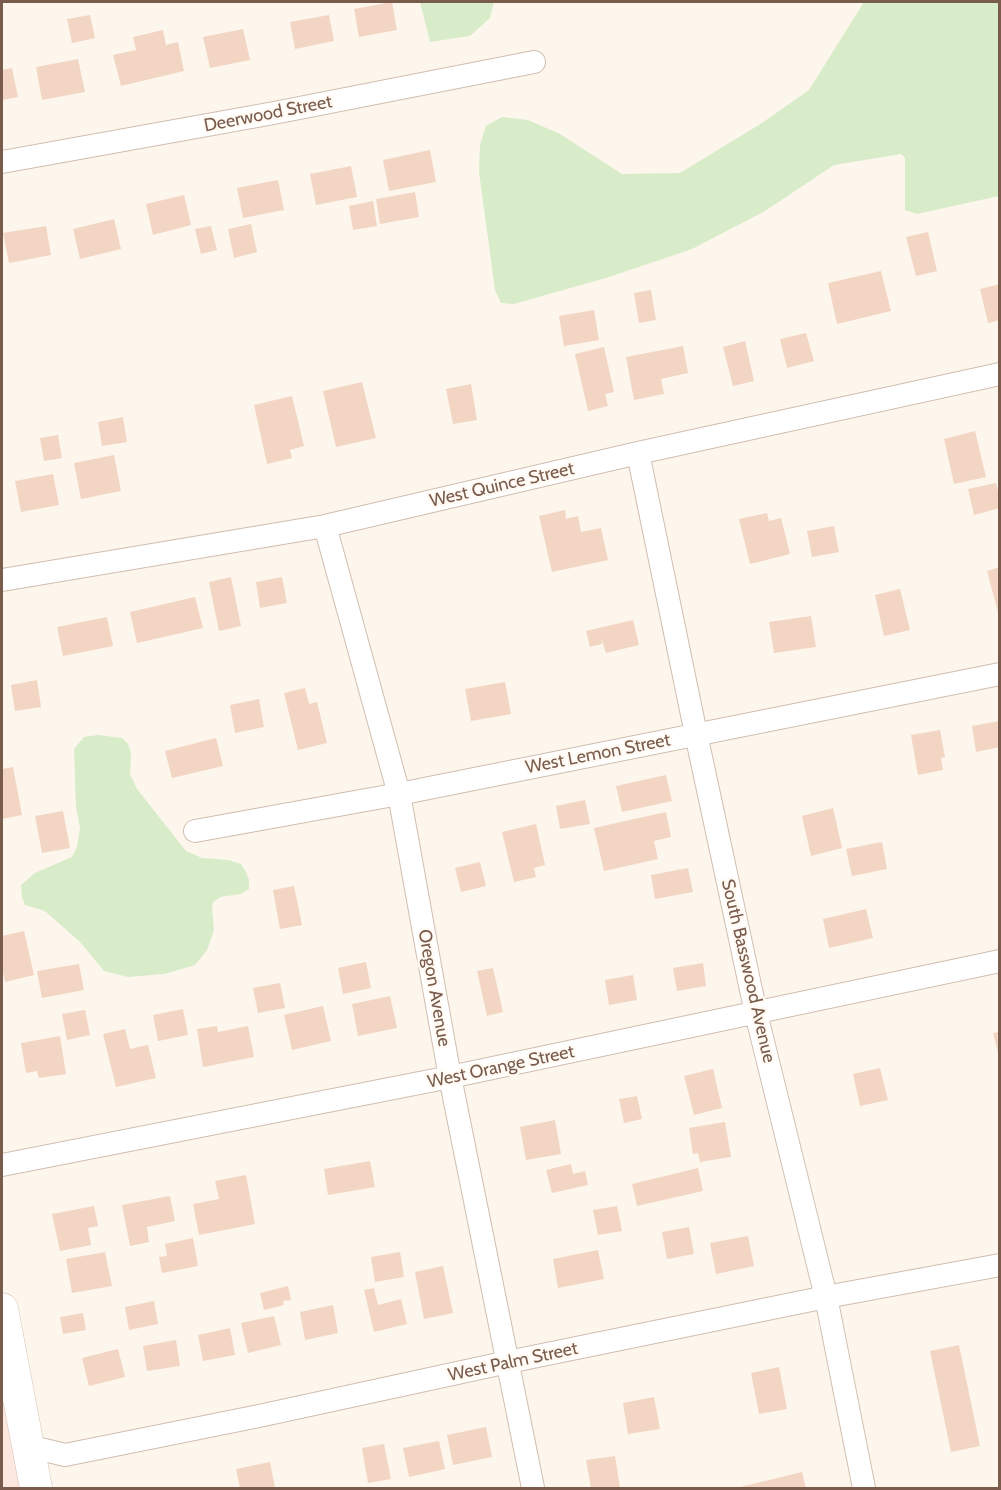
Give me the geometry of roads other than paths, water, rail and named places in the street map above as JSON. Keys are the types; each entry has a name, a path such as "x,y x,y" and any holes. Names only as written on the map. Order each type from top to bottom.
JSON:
{"main road":[{"path":"2,1309 15,1449 36,1488"}],"street":[{"name":"Deerwood Street","path":"2,162 274,113 534,62"},
{"name":"West Quince Street","path":"2,580 325,526 638,453 999,374"},
{"name":"South Basswood Avenue","path":"638,453 756,1013 826,1297 864,1488"},
{"name":"Oregon Avenue","path":"325,526 399,795 450,1077 533,1488"},
{"name":"West Lemon Street","path":"195,831 399,795 999,674"},
{"name":"West Orange Street","path":"2,1165 450,1077 999,962"},
{"name":"West Palm Street","path":"15,1449 65,1455 271,1414 508,1362 999,1264"}]}
